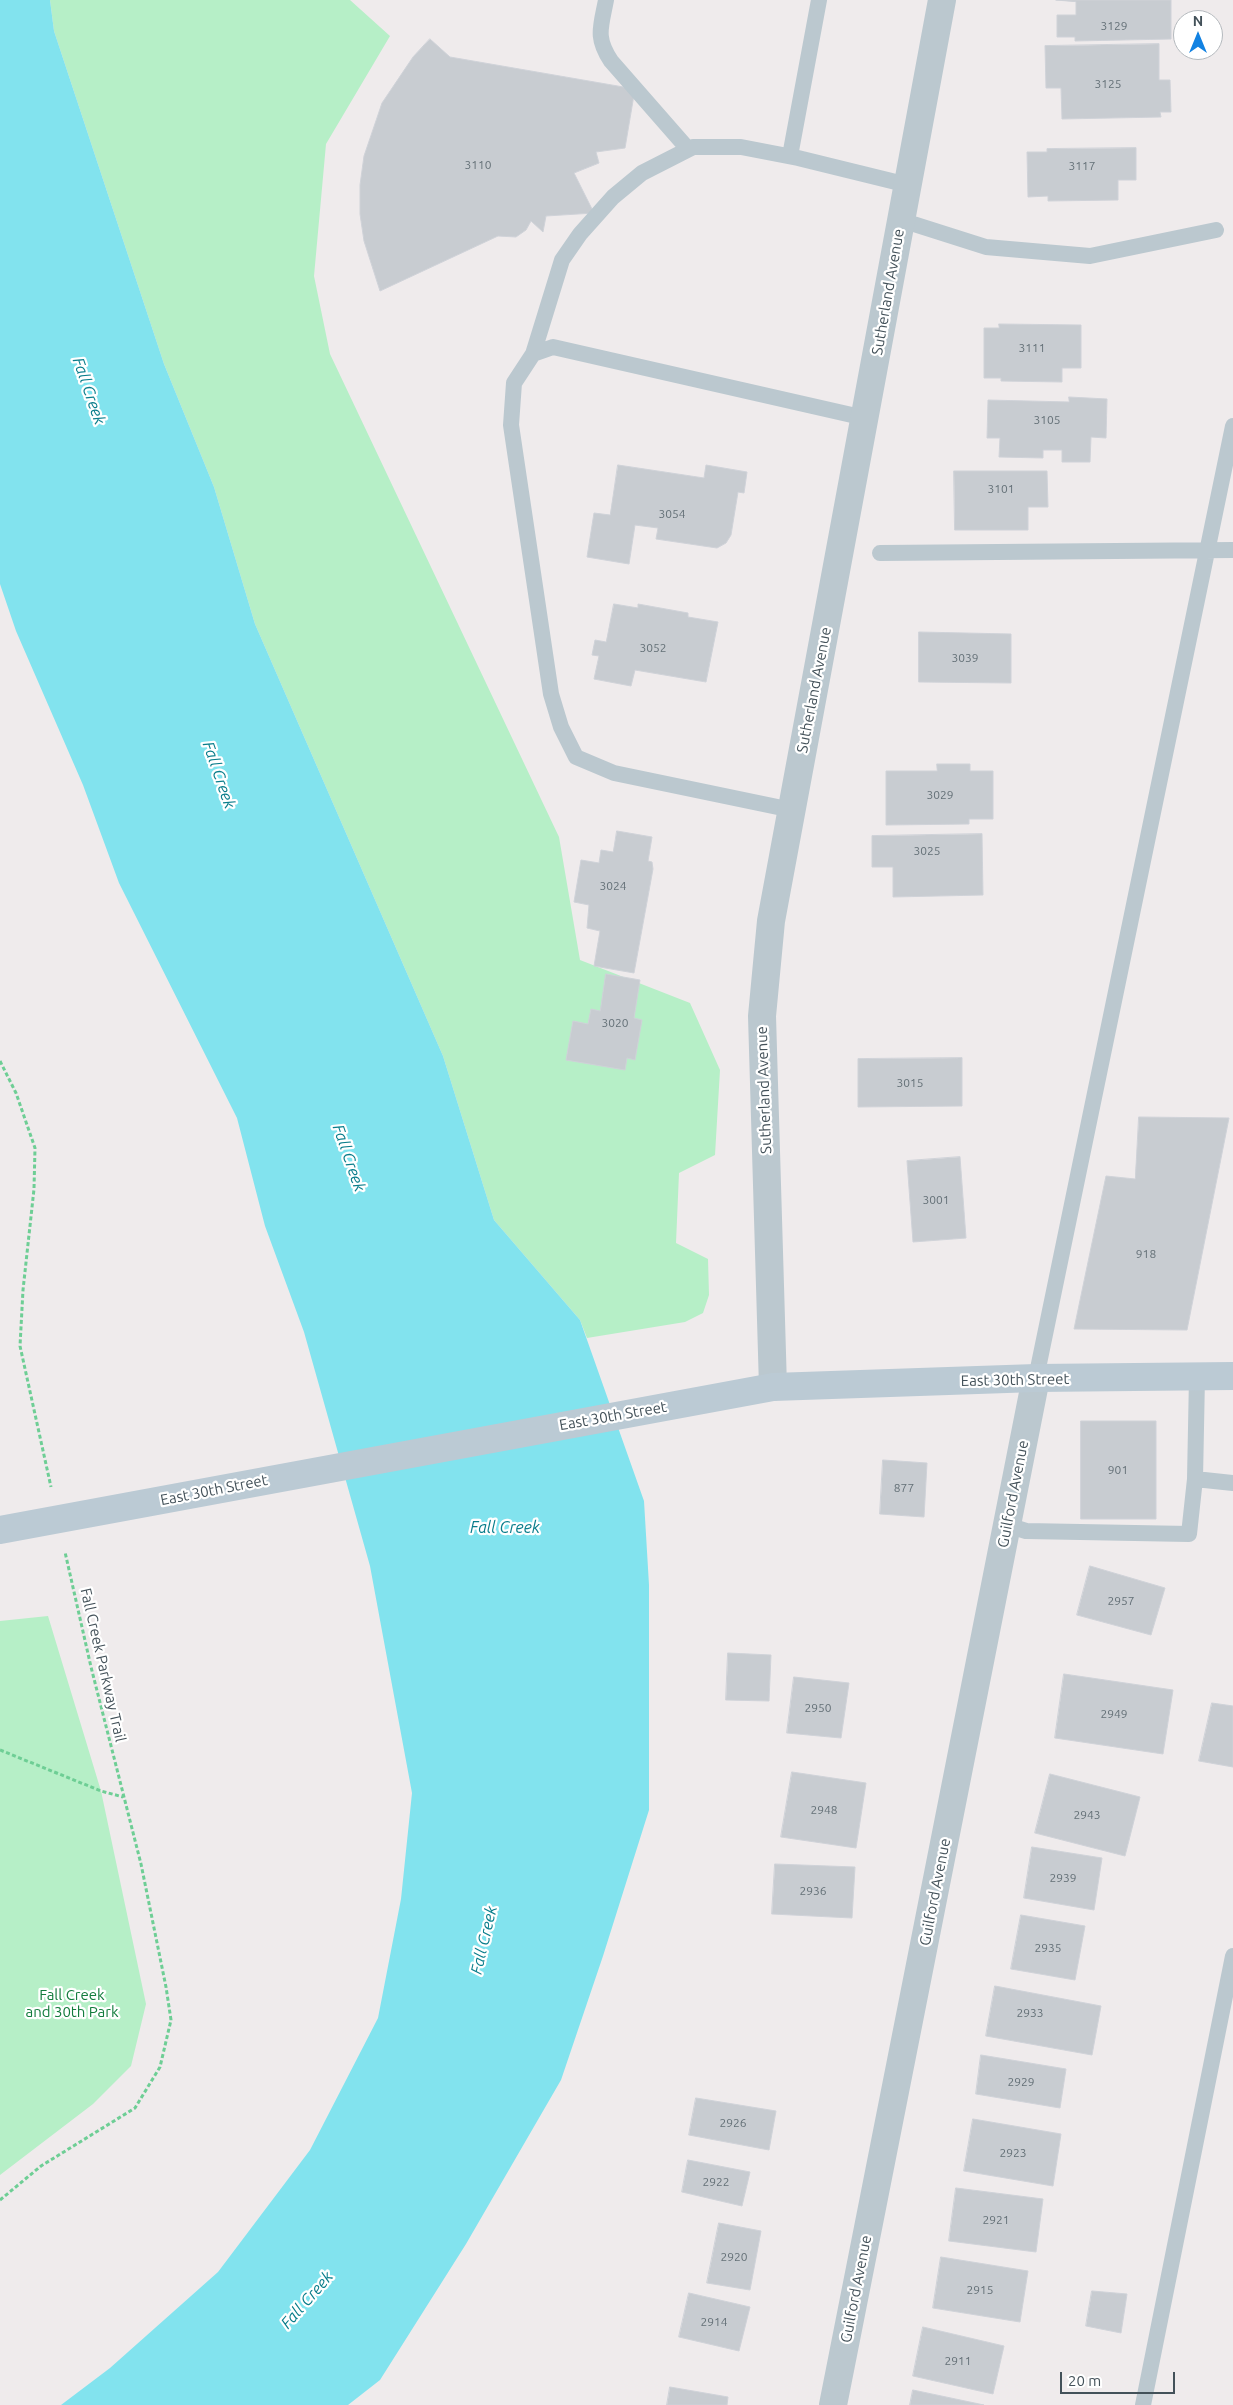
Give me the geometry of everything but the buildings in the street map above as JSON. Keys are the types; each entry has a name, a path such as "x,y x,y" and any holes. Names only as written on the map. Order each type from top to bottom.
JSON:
{"main road":[{"name":"East 30th Street","path":"4,1530 773,1387 1036,1378 1233,1376"}],"street":[{"name":"Sutherland Avenue","path":"773,1387 762,1016 771,921 942,0"},
{"name":"Guilford Avenue","path":"833,2405 1036,1378"}],"lane":[{"path":"606,0 600,34 601,46 611,61 688,149"},
{"path":"790,156 818,0"},
{"path":"792,810 614,773 576,756 560,727 551,694 511,425 514,382 534,354 562,260 580,234 613,197 642,173 688,149 693,147 740,147 790,156 908,185"},
{"path":"901,220 986,247 1090,256 1216,230"},
{"path":"534,354 553,347 865,418"},
{"path":"1036,1378 1233,426"},
{"path":"880,553 1233,550"},
{"path":"1007,1525 1026,1531 1189,1534 1195,1480 1196,1377"},
{"path":"1195,1480 1233,1483"},
{"path":"1142,2405 1233,1956"}],"path":[{"path":"0,1061 16,1093 35,1148 34,1189 23,1290 20,1346 52,1492"},
{"name":"Fall Creek Parkway Trail","path":"0,2200 42,2166 135,2108 160,2067 171,2020 146,1892 91,1667 65,1550"},
{"path":"0,1750 101,1791 124,1797"}],"green space":[{"path":"50,0 350,0 390,36 326,144 314,276 330,354 559,837 580,960 690,1003 720,1070 715,1155 679,1173 676,1243 708,1259 709,1295 703,1313 685,1322 587,1338 580,1320 494,1220 443,1056 255,624 214,487 164,364 54,31"},
{"name":"Fall Creek and 30th Park","path":"48,1616 101,1791 146,2004 131,2066 93,2104 0,2175 0,1621"}],"water":[{"name":"Fall Creek","path":"0,0 50,0 54,31 164,364 214,487 255,624 443,1056 494,1220 580,1320 644,1501 649,1585 649,1810 603,1956 561,2080 466,2244 380,2380 348,2405 61,2405 110,2368 218,2272 310,2150 378,2018 401,1899 412,1793 370,1566 304,1332 265,1226 237,1118 119,883 83,785 16,631 0,584"}]}
